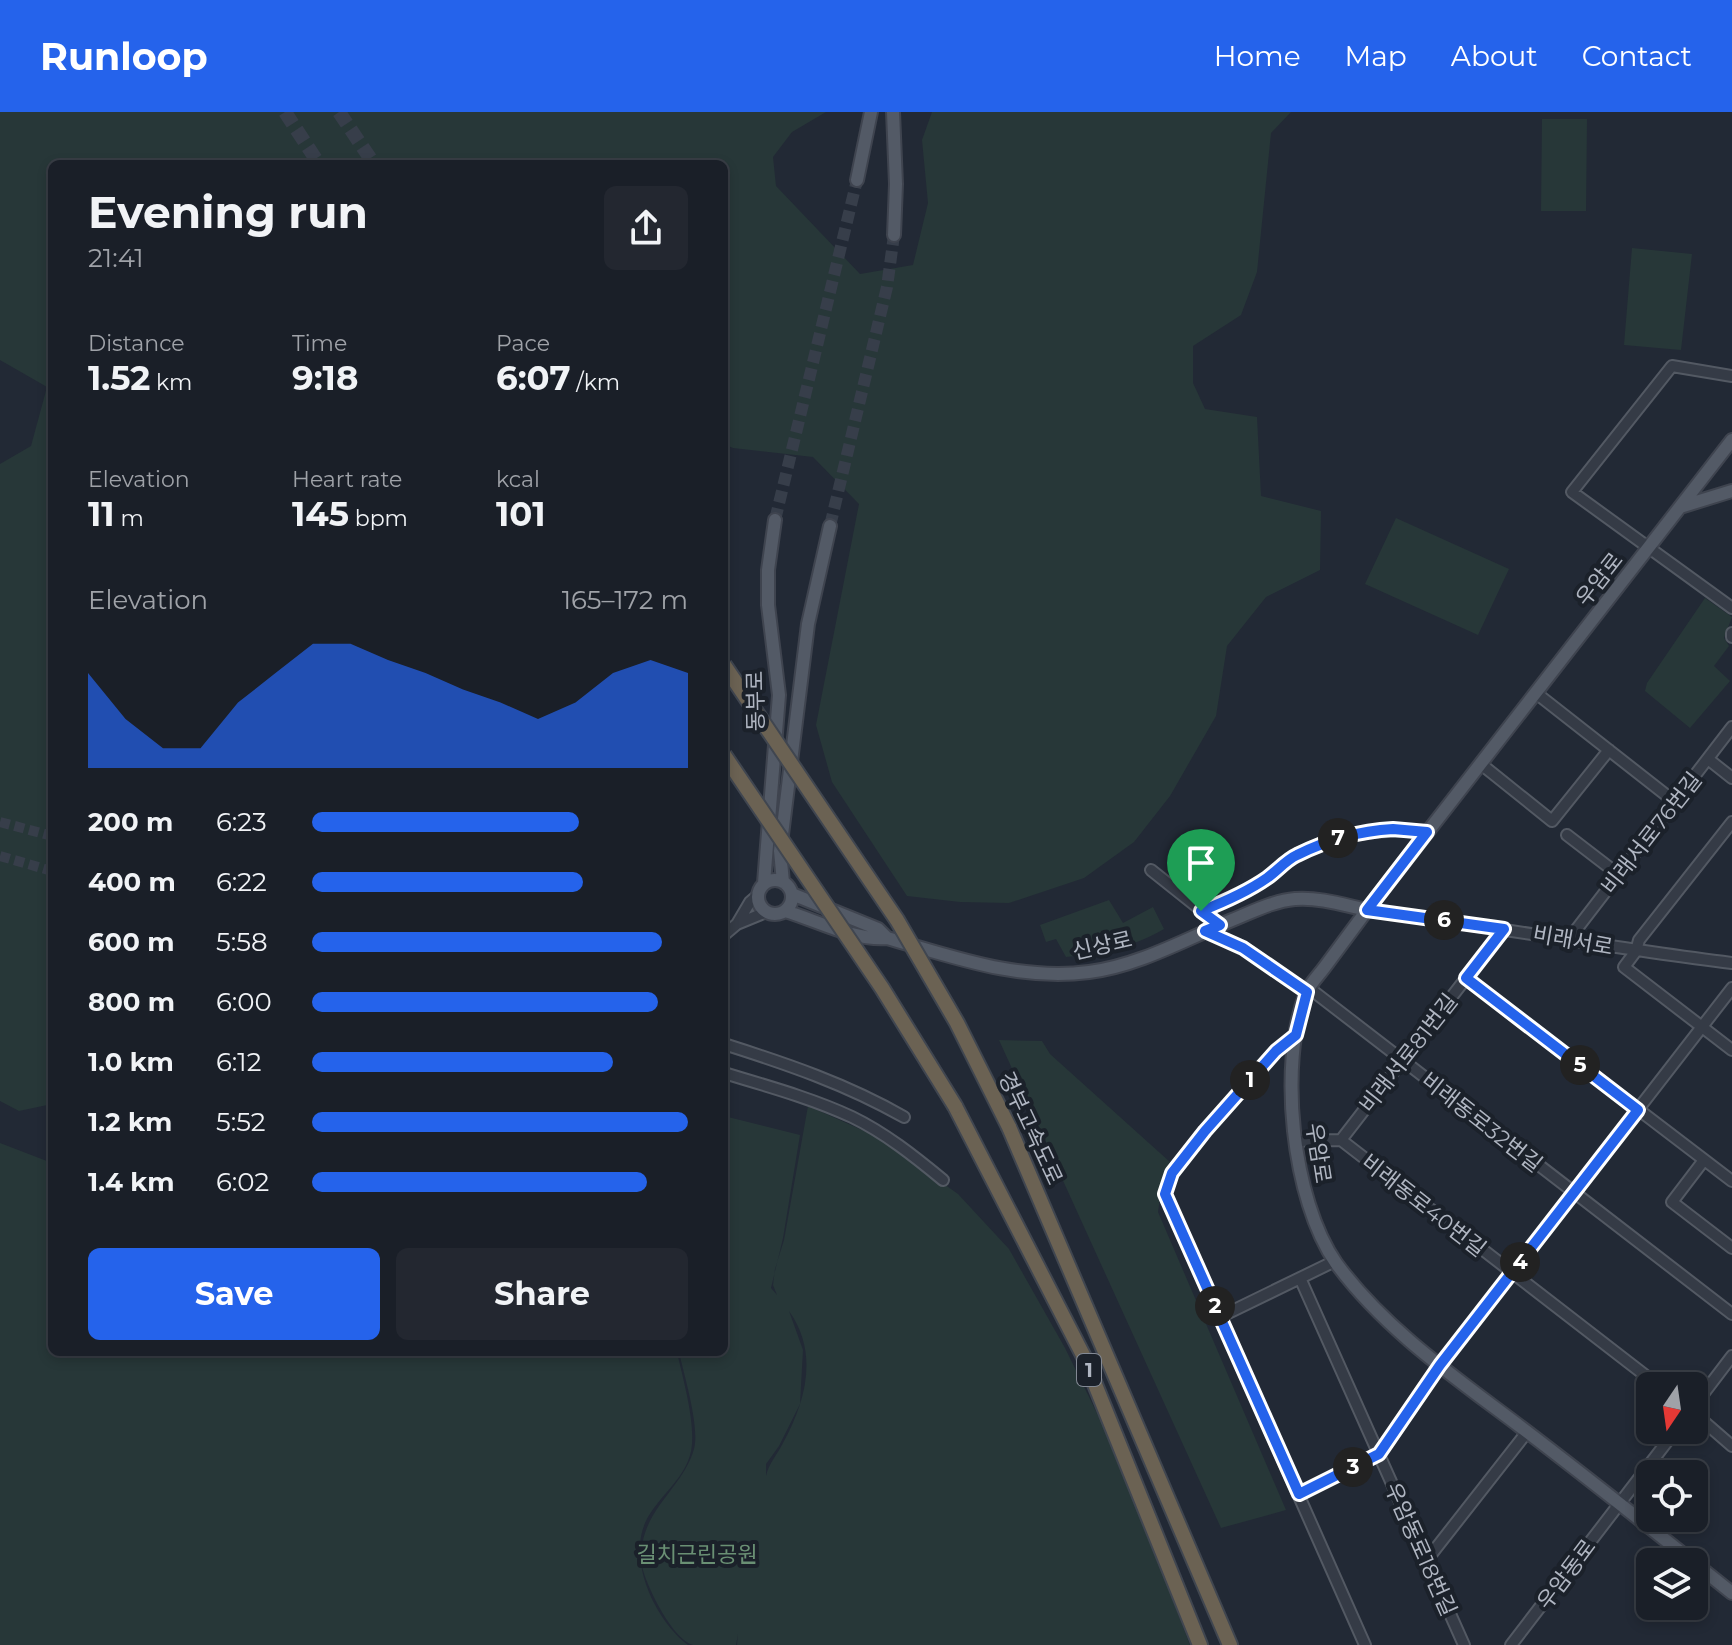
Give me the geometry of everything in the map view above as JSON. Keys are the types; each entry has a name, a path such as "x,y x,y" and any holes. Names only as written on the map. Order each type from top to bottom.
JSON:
{"highway":[{"name":"경부고속도로","path":"728,671 897,920 957,1023 1009,1127 1230,1645"},
{"name":"1","path":"728,761 882,988 955,1106 1084,1357 1200,1645"}],"main road":[{"path":"857,180 871,112"},
{"path":"893,112 896,184 894,235"},
{"name":"우암로","path":"1732,440 1308,990 1296,1035 1292,1101 1295,1141 1308,1208 1335,1261 1368,1302 1440,1365 1732,1593"},
{"path":"1680,507 1732,491"},
{"name":"동부로","path":"764,883 779,695 768,605 768,570 775,520"},
{"name":"동부로","path":"783,882 780,851 808,624 830,526"},
{"path":"792,894 791,904 775,915 759,905 757,896 764,883 774,880 783,882 792,894 878,929 887,938"},
{"name":"신상로","path":"887,938 1008,972 1052,975 1091,972 1122,964 1263,907 1294,899 1367,910"},
{"path":"785,911 858,935 887,938"}],"street":[{"name":"우암로","path":"1732,376 1672,366 1572,492 1732,608"},
{"path":"1536,693 1675,802"},
{"name":"비래서로76번길","path":"1569,939 1732,727"},
{"path":"1481,764 1552,821 1609,750"},
{"path":"1708,759 1732,778"},
{"path":"1732,822 1639,940 1636,951 1624,967 1732,1050"},
{"path":"1201,911 1229,901 1267,878 1294,856 1335,839 1369,830 1427,832"},
{"path":"1567,835 1619,875"},
{"path":"1151,870 1220,925"},
{"path":"737,924 757,896"},
{"name":"비래서로","path":"1367,910 1732,963"},
{"path":"728,932 737,924 766,912"},
{"name":"비래서로81번길","path":"1341,1140 1504,929"},
{"name":"비래동로32번길","path":"1205,931 1243,948 1308,990 1732,1314"},
{"path":"1466,978 1732,1181"},
{"path":"1299,1494 1379,1454 1440,1365 1732,988"},
{"path":"1296,1035 1276,1051 1205,1131 1172,1173 1165,1194 1365,1645"},
{"path":"728,1045 797,1067 862,1093 904,1117"},
{"path":"728,1074 793,1094 861,1122 905,1149 943,1180"},
{"name":"비래동로40번길","path":"1295,1141 1341,1140 1641,1372"},
{"path":"1704,1160 1672,1202 1732,1248"},
{"path":"1220,1317 1335,1261"},
{"name":"우암동로18번길","path":"1300,1278 1464,1645"},
{"path":"1708,1388 1732,1356"},
{"path":"1708,1425 1732,1446"},
{"path":"1426,1561 1527,1432"},
{"name":"우암동로","path":"1511,1645 1665,1444"}],"green space":[{"path":"0,112 826,112 792,132 773,157 776,186 860,274 913,265 928,203 922,140 932,112 1291,112 1271,133 1257,272 1241,315 1193,346 1193,383 1205,409 1257,417 1261,496 1321,511 1320,570 1266,597 1227,646 1216,716 1170,796 1134,842 1084,878 1009,903 907,896 832,782 816,725 859,504 813,457 728,446 728,160 48,160 48,1105 19,1111 0,1101 0,464 31,446 47,387 0,360"},
{"path":"1542,119 1587,119 1586,211 1541,211"},
{"path":"1632,248 1692,254 1681,350 1624,345"},
{"path":"1396,518 1509,569 1478,635 1365,584"},
{"path":"1705,598 1732,617 1724,638 1729,646 1714,666 1730,681 1690,728 1645,691 1647,683"},
{"path":"1109,900 1123,923 1153,907 1164,929 1117,948 1066,957 1056,939 1046,942 1040,925"},
{"path":"999,1040 1042,1041 1050,1054 1170,1162 1162,1184 1158,1212 1286,1510 1221,1528"},
{"name":"길치근린공원","path":"808,1106 878,1137 958,1194 1009,1249 1065,1348 1116,1452 1190,1645 737,1645 738,1634 736,1645 693,1645 677,1634 662,1613 646,1578 642,1546 650,1522 684,1471 694,1449 693,1415 680,1356 728,1356 728,1117 800,1135 777,1261 784,1240","holes":["789,1311 798,1327 806,1360 800,1403 803,1350","800,1405 766,1476 766,1464"]},
{"path":"0,1143 48,1161 48,1356 678,1356 691,1422 690,1456 645,1523 640,1556 648,1590 656,1606 676,1635 688,1645 0,1645"}],"tunnel":[{"path":"285,112 316,160"},
{"path":"339,112 371,160"},
{"path":"775,520 857,180"},
{"path":"830,526 887,287 894,235"},
{"path":"0,822 48,835"},
{"path":"0,856 48,870"}],"route":[{"path":"1369,830 1427,832 1367,910 1504,929 1466,978 1638,1110 1440,1365 1379,1454 1299,1494 1165,1194 1172,1173 1205,1131 1276,1051 1296,1035 1307,992 1243,948 1205,931 1220,925 1201,911 1229,901 1267,878 1294,856 1335,839 1369,830"}]}
